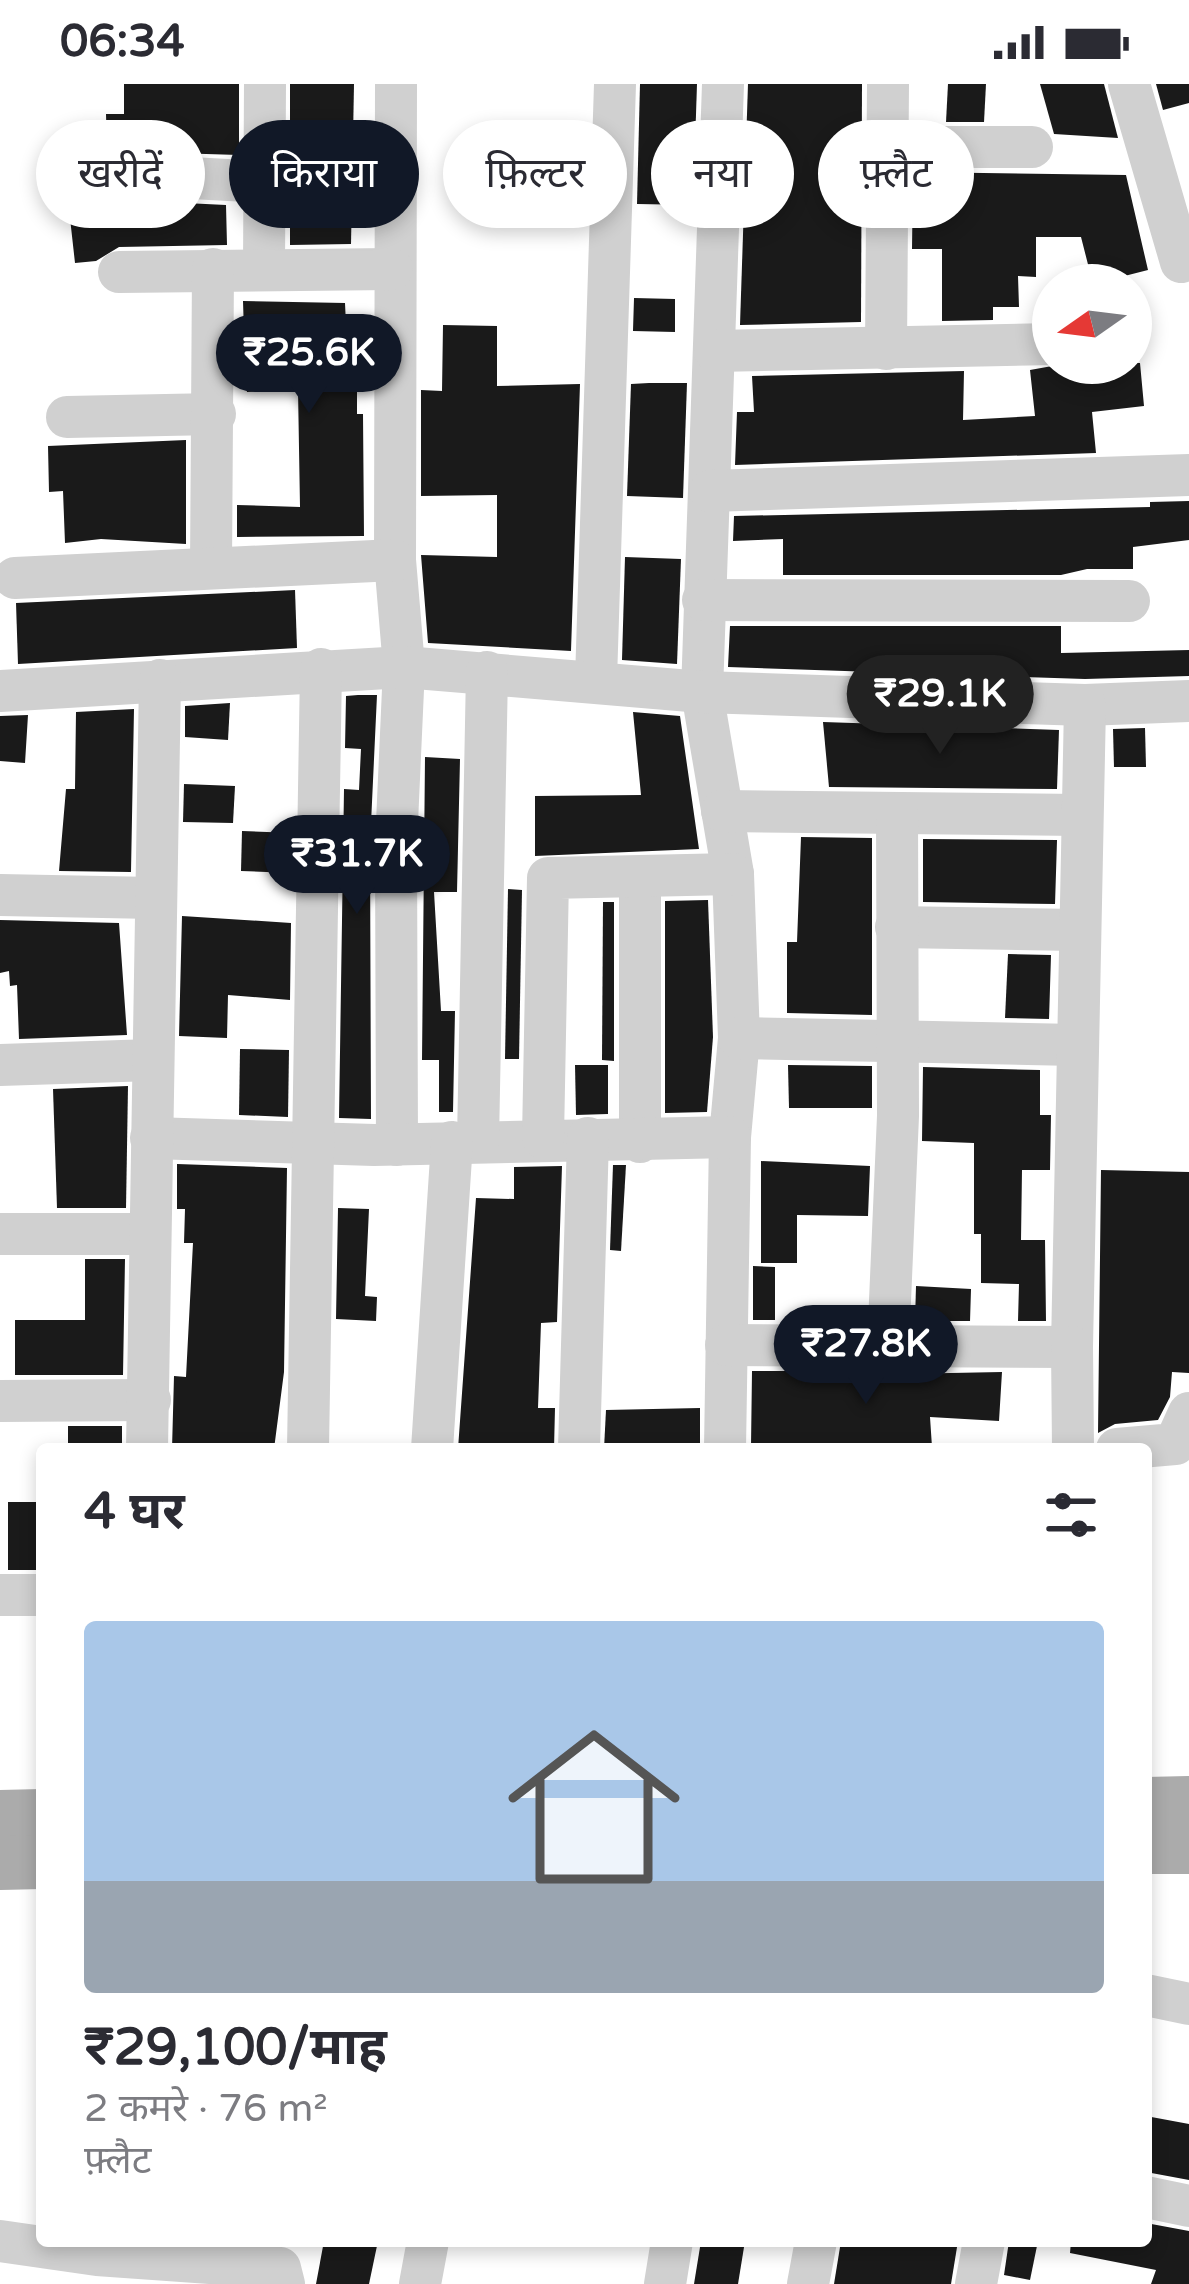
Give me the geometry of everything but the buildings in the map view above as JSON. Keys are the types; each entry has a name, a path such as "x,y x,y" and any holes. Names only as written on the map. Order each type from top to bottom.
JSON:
{"main road":[{"path":"1152,1804 1189,1803"},
{"path":"0,1817 36,1816"},
{"path":"1152,1847 1189,1847"},
{"path":"0,1862 36,1862"}],"street":[{"path":"265,84 265,120"},
{"path":"396,84 392,269 395,560 404,667 396,845 398,1144"},
{"path":"596,680 615,84"},
{"path":"723,84 702,692 733,874 740,1038 730,1137 725,1443"},
{"path":"888,84 889,120"},
{"path":"1129,84 1181,262"},
{"path":"974,147 1032,147"},
{"path":"264,269 265,228"},
{"path":"886,349 888,228"},
{"path":"212,567 213,269"},
{"path":"119,272 392,269"},
{"path":"716,351 1032,345"},
{"path":"67,417 215,414"},
{"path":"710,491 1189,475"},
{"path":"15,578 395,560"},
{"path":"703,600 1129,601"},
{"path":"0,691 404,667 702,692 1085,705 1189,701"},
{"path":"308,1443 320,669"},
{"path":"433,1443 465,1142 483,879 487,672"},
{"path":"147,1443 160,680"},
{"path":"1073,1443 1075,1045 1085,705"},
{"path":"722,811 1079,815"},
{"path":"887,1347 898,1116 897,813"},
{"path":"483,879 733,874"},
{"path":"543,1138 548,878"},
{"path":"640,878 640,1142"},
{"path":"0,896 154,898"},
{"path":"896,927 1077,930"},
{"path":"740,1038 1075,1045"},
{"path":"0,1065 152,1060"},
{"path":"151,1138 398,1144 730,1137"},
{"path":"579,1443 588,1138"},
{"path":"0,1234 150,1234"},
{"path":"726,1345 1072,1347"},
{"path":"0,1401 150,1400"},
{"path":"1152,1446 1175,1444 1189,1413"},
{"path":"0,1595 36,1595"},
{"path":"1152,1997 1189,2004"},
{"path":"1152,2198 1189,2206"},
{"path":"0,2241 95,2270 280,2268 284,2284"},
{"path":"420,2284 427,2247"},
{"path":"664,2284 671,2247"},
{"path":"808,2284 815,2247"},
{"path":"976,2284 983,2247"}]}
